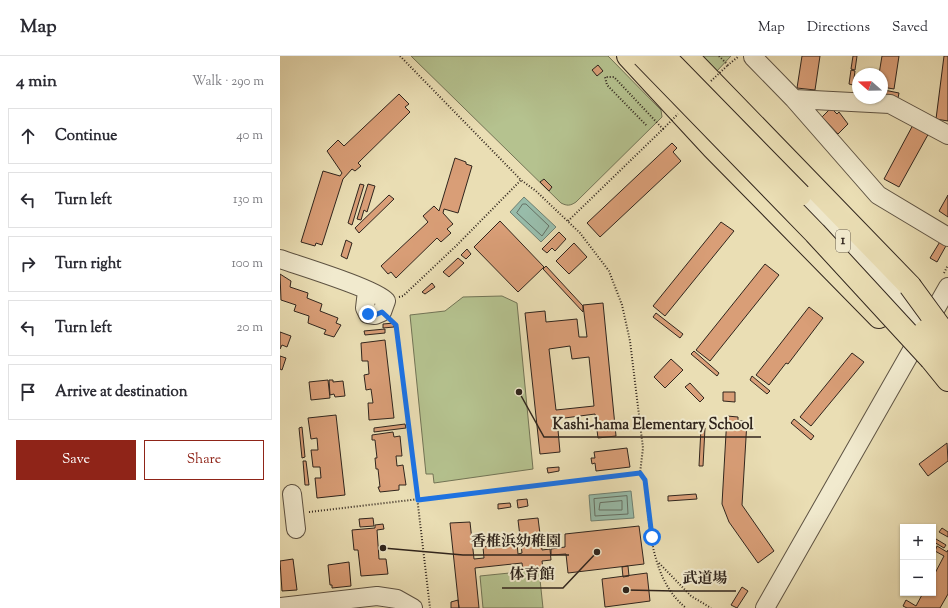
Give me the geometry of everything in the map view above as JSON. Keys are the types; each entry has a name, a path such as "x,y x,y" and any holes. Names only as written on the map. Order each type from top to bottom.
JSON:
{"highway":[{"path":"628,56 714,148 887,325 935,352"},
{"name":"1","path":"643,56 815,233 935,352"},
{"name":"1","path":"664,56 822,218 935,352 948,380"},
{"path":"688,56 910,286 948,338"}],"street":[{"path":"647,56 935,352"},
{"path":"670,56 812,201 921,320 935,352 948,375"},
{"path":"754,56 753,57 794,98 878,195 948,237"},
{"path":"794,98 890,104 948,135"},
{"path":"280,259 367,291 365,308 368,314 375,315 384,306"},
{"path":"921,320 948,287"},
{"path":"921,320 935,352"},
{"path":"765,608 935,352"},
{"path":"292,494 296,521"},
{"path":"282,607 342,604 387,596 404,602 413,608"}],"path":[{"path":"400,56 521,180 536,191 580,233 609,271 622,305 630,341 643,448 640,473 645,480 652,537 663,581 679,603 686,608"},
{"path":"719,56 728,65 739,56"},
{"path":"568,222 663,128 614,77 605,77 607,85 647,126"},
{"path":"430,608 396,325 384,306 403,296 457,245 521,180"},
{"path":"296,521 418,500 640,473"},
{"path":"658,562 691,596 711,608"}],"shaded area":[{"path":"411,56 608,56 661,110 662,117 576,202 570,205 565,205 561,203"},
{"path":"700,56 731,56 716,72"},
{"path":"502,296 517,303 533,469 434,483 433,474 426,474 410,315 445,311 463,297"},
{"path":"539,570 543,608 483,608 480,576"}],"water":[{"path":"524,197 556,227 541,242 510,212"},
{"path":"631,491 634,518 591,521 589,495"}],"building":[{"path":"802,56 820,56 815,90 797,88"},
{"path":"853,56 857,56 855,68 851,69"},
{"path":"882,56 899,56 894,89 888,88 888,68 880,68"},
{"path":"944,56 948,56 948,121 936,119"},
{"path":"598,65 603,71 597,76 592,70"},
{"path":"851,70 852,85 849,84"},
{"path":"888,91 899,93 898,98 888,97"},
{"path":"399,94 409,104 405,107 410,112 358,163 361,166 355,171 352,169 343,179 322,245 316,243 315,246 301,242 323,171 340,176 342,173 327,151 338,140 344,146"},
{"path":"831,108 837,114 839,112 848,124 838,134 822,117"},
{"path":"914,123 930,131 899,187 884,179"},
{"path":"672,143 677,148 673,152 681,161 600,237 587,223"},
{"path":"455,158 472,166 458,213 444,209 443,213 453,224 447,229 451,233 441,242 437,238 396,278 391,272 388,274 381,266 428,222 423,216 434,206 439,211"},
{"path":"544,179 552,187 549,191 540,182"},
{"path":"360,184 364,185 352,225 348,223"},
{"path":"368,184 375,186 367,212 364,210 361,220 357,219"},
{"path":"389,195 394,199 359,233 355,228"},
{"path":"948,195 948,217 939,211"},
{"path":"500,221 544,267 518,292 474,247"},
{"path":"721,222 734,231 665,316 653,306"},
{"path":"559,232 566,239 555,251 552,248 547,253 542,249"},
{"path":"346,240 352,243 347,259 341,256"},
{"path":"941,240 947,244 937,262 930,258"},
{"path":"574,243 587,257 569,274 556,261"},
{"path":"467,249 471,254 466,259 461,255"},
{"path":"458,258 464,263 449,277 443,272"},
{"path":"765,264 779,275 710,361 696,350"},
{"path":"546,266 583,306 583,312 543,269"},
{"path":"280,274 291,281 290,287 308,293 307,298 322,304 320,311 338,318 336,323 341,325 334,337 324,334 326,330 308,323 309,316 294,311 296,305 281,300"},
{"path":"432,283 435,287 425,294 422,292"},
{"path":"603,303 616,436 598,438 595,414 557,419 560,452 540,454 525,313 545,311 546,322 577,319 579,337 587,337 583,305","holes":["570,346 572,359 589,357 594,406 556,410 549,349"]},
{"path":"809,307 823,318 788,364 786,363 769,385 756,375"},
{"path":"656,313 683,334 680,338 653,317"},
{"path":"394,323 394,327 383,328 383,324"},
{"path":"385,329 385,333 365,335 364,331"},
{"path":"280,332 291,336 287,347 282,345 280,349"},
{"path":"385,340 394,418 369,420 368,403 373,403 371,389 366,390 364,375 369,374 368,361 362,361 361,343"},
{"path":"694,351 719,373 717,376 691,354"},
{"path":"852,353 864,362 811,426 800,417"},
{"path":"280,356 286,358 282,370 280,369"},
{"path":"671,359 683,370 665,388 654,377"},
{"path":"752,376 770,391 767,394 750,380"},
{"path":"328,380 330,398 311,400 309,382"},
{"path":"329,380 333,380 333,382 343,381 345,396 335,397 334,394 330,395"},
{"path":"690,383 704,398 700,402 685,387"},
{"path":"723,392 735,392 735,402 723,401"},
{"path":"336,415 345,495 317,498 315,478 321,478 320,467 313,467 311,450 318,450 317,438 311,439 308,418"},
{"path":"727,416 738,417 738,421 747,421 742,505 774,551 758,563 729,522 722,504"},
{"path":"794,419 814,436 811,440 791,423"},
{"path":"405,424 406,428 374,432 374,428"},
{"path":"302,427 305,457 302,458 299,428"},
{"path":"701,428 705,428 703,466 699,466"},
{"path":"393,432 394,437 400,436 402,456 396,456 397,466 403,465 406,485 399,485 399,490 380,492 378,487 380,487 378,469 376,469 375,458 377,458 375,440 372,440 372,435"},
{"path":"947,443 948,461 928,476 919,464"},
{"path":"627,448 630,467 596,471 595,463 592,464 591,458 595,458 594,452"},
{"path":"303,461 306,461 309,485 305,485"},
{"path":"559,467 559,471 548,473 547,468"},
{"path":"696,494 697,499 668,501 668,496"},
{"path":"527,499 528,506 518,508 517,500"},
{"path":"510,503 511,507 498,509 498,504"},
{"path":"373,518 374,526 360,527 359,519"},
{"path":"538,518 542,550 550,549 551,560 542,561 543,569 523,571 522,563 475,568 479,608 459,608 450,523 470,522 474,559 484,558 483,547 517,543 518,554 522,553 518,520"},
{"path":"383,524 384,529 377,530 379,559 386,559 388,574 361,576 358,550 354,550 352,530 375,528 375,525"},
{"path":"639,526 644,564 568,573 566,554 551,555 551,549 565,547 565,534"},
{"path":"942,528 948,532 948,537 939,532"},
{"path":"936,539 946,545 944,548 936,543"},
{"path":"937,546 947,552 948,550 948,594 940,608 907,608 903,606 906,600 916,606 921,596 936,596 936,571 944,556 936,552"},
{"path":"293,559 297,590 282,591 280,561"},
{"path":"349,562 351,586 332,588 332,585 330,585 328,565"},
{"path":"628,566 629,576 623,577 622,567"},
{"path":"647,573 650,601 605,607 602,579"},
{"path":"742,587 748,591 737,608 731,605"},
{"path":"458,600 459,608 451,608 451,602"}],"place":[{"name":"Kashi-hama Elementary School","path":"519,392"},
{"name":"香椎浜幼稚園","path":"383,548"},
{"name":"体育館","path":"597,552"},
{"name":"武道場","path":"626,590"}],"route":[{"path":"368,314 375,315 382,312 396,325 418,500 432,497 640,473 645,480 652,537"}]}
